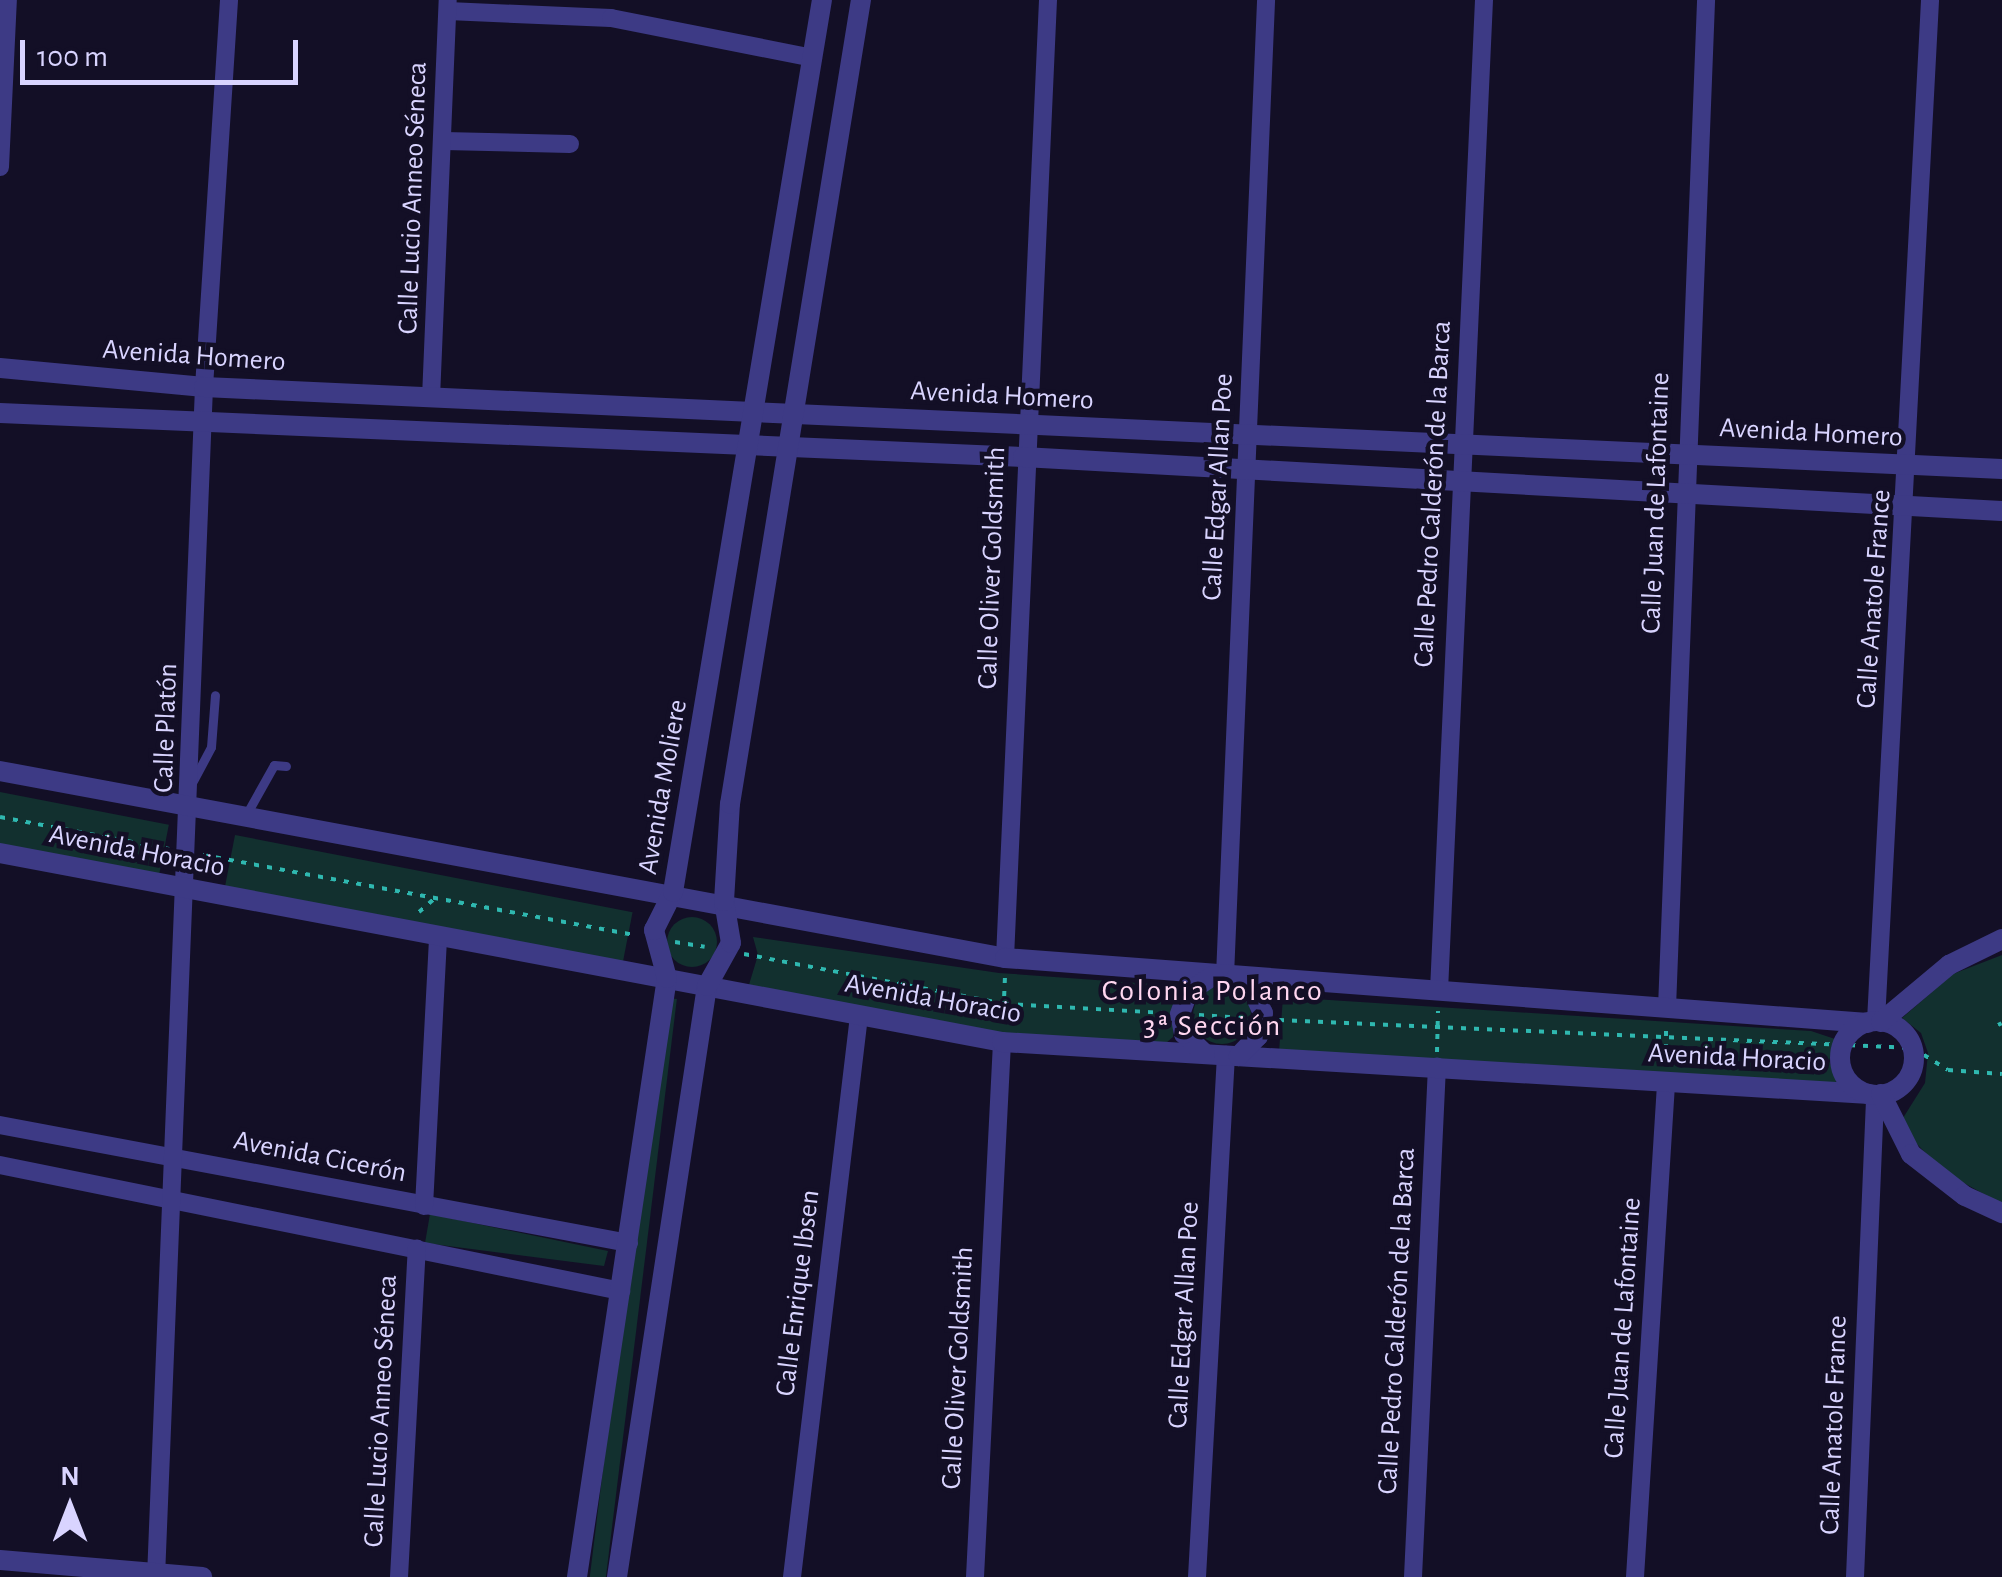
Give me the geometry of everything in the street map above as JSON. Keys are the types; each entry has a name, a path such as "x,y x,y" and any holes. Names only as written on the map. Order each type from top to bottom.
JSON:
{"street":[{"path":"0,167 8,0"},
{"name":"Calle Platón","path":"156,1575 193,781 202,421 229,0"},
{"name":"Avenida Moliere","path":"654,938 658,915 673,892 822,0"},
{"path":"617,1577 707,986 730,951 732,926 724,901 730,804 784,446 861,0"},
{"name":"Calle Oliver Goldsmith","path":"1005,958 1024,424 1048,0"},
{"name":"Calle Edgar Allan Poe","path":"1224,976 1266,0"},
{"name":"Calle Pedro Calderón de la Barca","path":"1439,991 1484,0"},
{"name":"Calle Juan de Lafontaine","path":"1667,1008 1682,495 1706,0"},
{"name":"Calle Anatole France","path":"1875,1022 1908,506 1930,0"},
{"path":"448,6 611,18 813,58"},
{"name":"Calle Lucio Anneo Séneca","path":"431,398 448,6"},
{"path":"444,141 570,144"},
{"name":"Avenida Homero","path":"0,368 204,387 2002,468"},
{"path":"0,413 1023,457 2002,511"},
{"name":"Avenida Horacio","path":"0,771 724,901 1005,958 1875,1022"},
{"name":"Avenida Horacio","path":"0,853 1002,1042 1875,1094"},
{"path":"424,1206 438,936"},
{"path":"577,1577 667,978 654,938"},
{"path":"2002,939 1949,964 1844,1044 1844,1074 1875,1094 1912,1154 1966,1196 2002,1213"},
{"path":"1224,976 1258,997 1262,1019 1258,1036 1223,1055 1184,1034 1180,1014 1188,992 1224,976"},
{"name":"Calle Enrique Ibsen","path":"792,1577 859,1016"},
{"path":"1875,1022 1901,1030 1913,1048 1908,1078 1875,1094"},
{"name":"Calle Oliver Goldsmith","path":"975,1577 1002,1042"},
{"name":"Calle Edgar Allan Poe","path":"1197,1577 1223,1055"},
{"name":"Calle Pedro Calderón de la Barca","path":"1413,1577 1437,1068"},
{"name":"Calle Juan de Lafontaine","path":"1634,1577 1666,1082"},
{"name":"Calle Anatole France","path":"1855,1577 1875,1094"},
{"name":"Avenida Cicerón","path":"0,1124 630,1242"},
{"path":"0,1165 621,1291"},
{"name":"Calle Lucio Anneo Séneca","path":"400,1577 417,1248"},
{"path":"0,1560 202,1577"}],"lane":[{"path":"193,781 211,746 216,694"},
{"path":"246,815 274,765 286,766"}],"path":[{"path":"0,817 1005,1004 1913,1048 1948,1070 2002,1074"},
{"path":"1002,1042 1005,958"},
{"path":"1437,1068 1439,991"},
{"path":"1666,1082 1667,1008"}],"green space":[{"path":"0,792 169,825 159,877 0,846"},
{"path":"235,835 633,912 622,967 224,890"},
{"path":"692,917 710,924 717,942 710,960 692,967 674,960 667,942 674,924"},
{"path":"753,937 999,973 1165,985 1176,1000 1173,1037 1166,1043 1010,1037 748,988 758,955"},
{"path":"2002,955 2002,1204 1944,1172 1914,1141 1903,1118 1925,1083 1928,1053 1921,1033 1902,1018 1953,974"},
{"path":"1222,986 1242,995 1251,1015 1242,1035 1222,1044 1202,1035 1193,1015 1202,995"},
{"path":"661,997 677,999 606,1577 590,1577"},
{"path":"1283,997 1811,1031 1835,1039 1829,1061 1837,1079 1833,1089 1279,1052"},
{"path":"430,1214 608,1251 604,1266 425,1243"}],"district":[{"name":"Colonia Polanco 3ª Sección","path":"1213,1008"}]}
